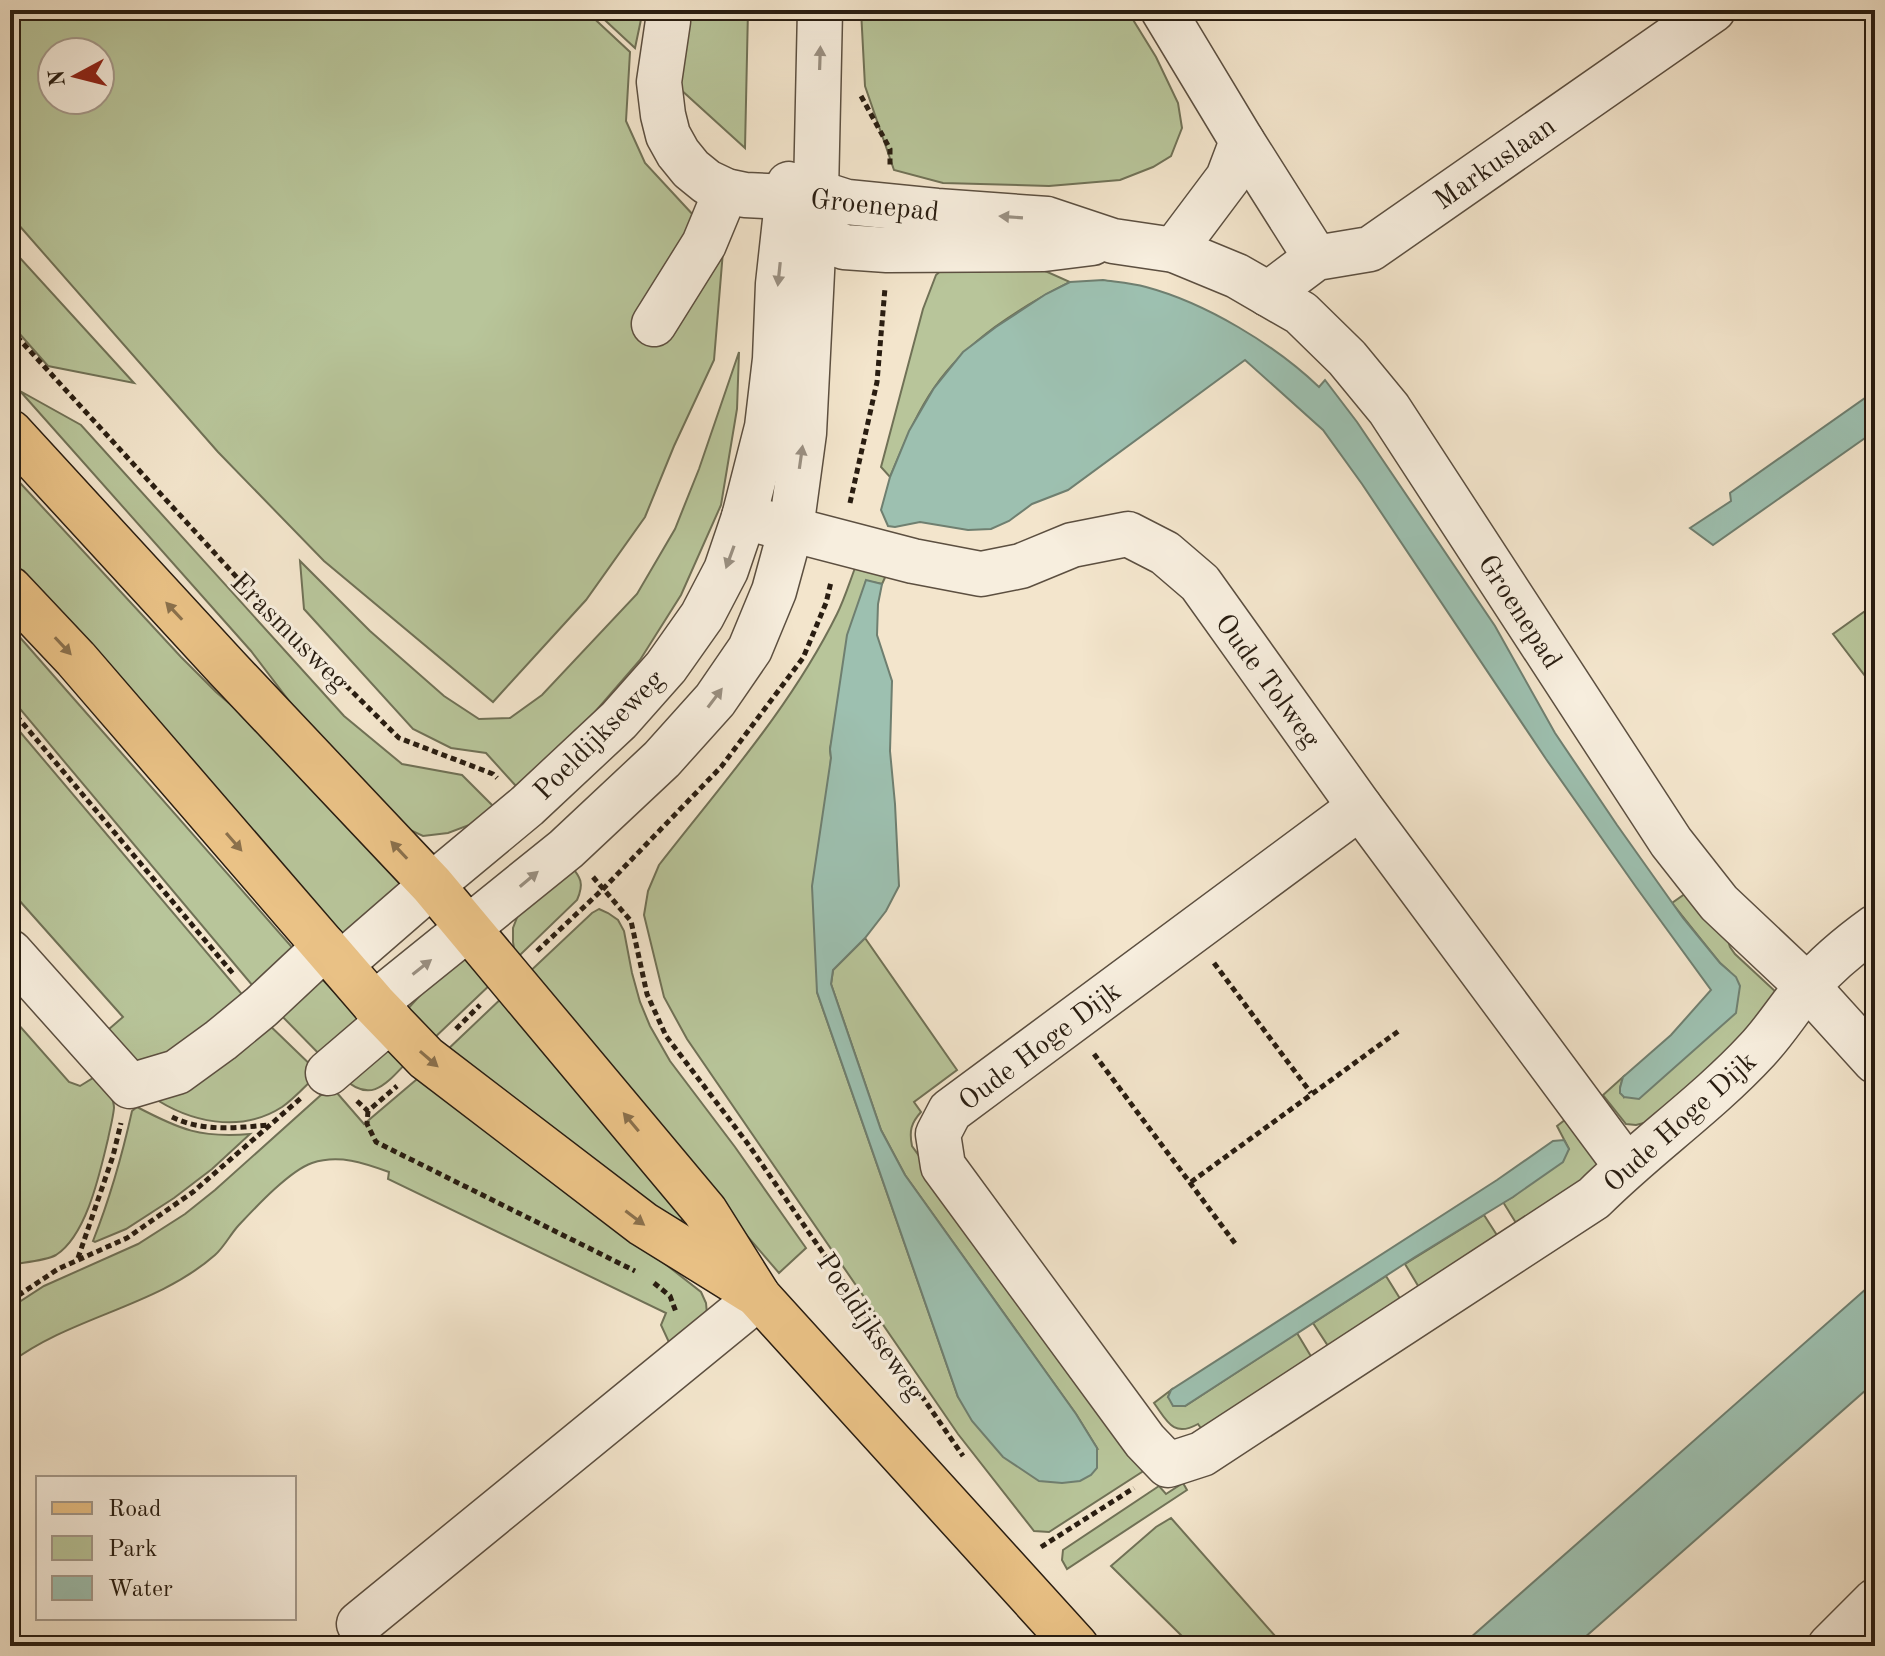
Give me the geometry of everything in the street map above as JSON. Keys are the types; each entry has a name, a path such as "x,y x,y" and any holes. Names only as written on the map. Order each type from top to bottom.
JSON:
{"main road":[{"path":"10,432 432,885 469,929"},
{"path":"10,589 76,659 382,1012"},
{"name":"Poeldijkseweg","path":"469,929 705,1211 759,1297 1076,1646"},
{"name":"Poeldijkseweg","path":"382,1012 426,1058 643,1224 759,1297"}],"street":[{"name":"Poeldijkseweg","path":"130,1086 177,1072 261,1007 432,885 527,806 619,720 666,667 702,616 726,570 744,517 767,427 775,359 778,284 806,207 793,10"},
{"name":"Poeldijkseweg","path":"382,1012 469,929 566,849 662,759 715,700 750,649 774,591 791,529 804,433 806,207 820,10"},
{"path":"1163,10 1316,258"},
{"name":"Markuslaan","path":"1268,294 1316,258 1370,249 1713,10"},
{"path":"654,324 704,244 726,191 707,182 691,169 668,135 659,82 668,21"},
{"path":"1174,250 1228,178 1242,141"},
{"name":"Groenepad","path":"726,191 806,207 844,247 887,250 1044,249 1113,241 1174,250 1237,276 1301,313 1347,358 1389,409 1671,842 1719,903 1807,986 1875,1061"},
{"name":"Oude Tolweg","path":"744,517 913,561 981,574 1021,566 1072,545 1128,534 1165,553 1200,583 1360,807 1626,1166"},
{"name":"Oude Hoge Dijk","path":"1360,807 950,1111 938,1134 943,1166 1145,1441 1168,1465 1202,1454 1594,1198 1626,1166 1692,1113 1758,1049 1807,986 1840,953 1875,927"},
{"path":"10,952 130,1086"},
{"path":"328,1073 382,1012"},
{"path":"359,1624 759,1297"},
{"path":"1830,1646 1875,1601"}],"path":[{"name":"Erasmusweg","path":"10,329 242,583 399,738 493,774 527,806"},
{"path":"10,708 261,1007"},
{"path":"566,849 603,889 368,1111 367,1124 376,1142 591,1248 657,1285 670,1296 675,1306 678,1364"},
{"name":"Poeldijkseweg","path":"603,889 631,921 647,994 666,1036 748,1144 968,1463"},
{"path":"1191,932 1311,1093"},
{"path":"1070,1022 1237,1246"},
{"path":"1191,1182 1400,1030"},
{"path":"10,1301 58,1269 127,1238 193,1192 328,1073 368,1111"},
{"path":"78,1259 113,1156 130,1086 153,1107 180,1120 217,1129 271,1125"},
{"path":"1037,1550 1168,1465"}],"green space":[{"path":"10,10 585,10 630,52 626,121 645,163 696,218 725,227 714,360 645,517 586,600 493,702 324,561 218,452 10,215"},
{"path":"594,10 643,10 635,48"},
{"path":"679,10 748,10 745,148 679,88"},
{"path":"861,10 1127,10 1156,57 1178,103 1182,128 1171,156 1120,180 1049,186 943,183 894,170 865,86"},
{"path":"10,247 134,383 48,366 10,323"},
{"path":"1025,262 1070,282 995,327 947,371 921,409 890,477 881,467 923,309 936,275 947,265"},
{"path":"739,352 737,409 721,505 681,595 640,660 575,735 516,786 486,753 451,748 413,729 304,609 300,561 370,631 444,696 479,719 510,718 542,695 637,594 675,529"},
{"path":"20,391 81,425 344,716 402,764 462,775 493,806 472,824 448,833 423,836 393,822 350,781 251,651"},
{"path":"10,472 181,657 216,692 308,771 408,886 343,936 10,561"},
{"path":"855,568 888,571 882,584 866,581 830,749 817,992 958,1397 1097,1448 905,1175 881,1130 831,984 833,970 865,938 957,1070 914,1102 921,1112 912,1128 912,1146 1145,1470 1049,1532 1034,1531 958,1434 687,1039 664,997 644,915 648,891 659,865 799,681 837,614"},
{"path":"1875,604 1875,689 1833,634"},
{"path":"10,626 297,953 263,998 10,697"},
{"path":"10,720 252,1006 210,1040 140,1065 101,1036 123,1017 10,890"},
{"path":"569,863 580,880 577,900 519,956 515,955 513,928 518,915"},
{"path":"1689,891 1725,931 1735,954 1777,993 1769,1021 1648,1122 1626,1124 1603,1095 1623,1077 1620,1088 1624,1097 1729,971 1672,903"},
{"path":"599,909 618,920 624,931 640,1002 670,1061 806,1248 779,1273 524,977"},
{"path":"463,954 494,981 430,1042 405,1012"},
{"path":"323,980 364,1024 329,1064 274,1008 315,981"},
{"path":"506,994 689,1214 673,1227 444,1053"},
{"path":"10,1015 69,1082 80,1086 98,1075 111,1095 114,1108 91,1202 76,1233 56,1255 10,1267"},
{"path":"263,1019 319,1073 282,1107 249,1120 215,1121 182,1112 151,1096"},
{"path":"380,1045 408,1061 385,1084 361,1090 342,1077"},
{"path":"423,1074 701,1292 707,1314 673,1351 661,1325 666,1313 388,1179 389,1172 361,1163 332,1159 303,1167 283,1182 238,1226 218,1252 192,1273 141,1300 60,1334 10,1363 10,1308 44,1286 138,1244 185,1214 331,1086 364,1124"},
{"path":"137,1107 191,1131 217,1135 250,1134 174,1198 126,1229 95,1242 132,1111"},
{"path":"1570,1116 1598,1161 1595,1175 1521,1231 1503,1202 1569,1149 1557,1126"},
{"path":"1484,1215 1502,1243 1423,1294 1405,1264"},
{"path":"1386,1276 1404,1305 1332,1352 1313,1323"},
{"path":"1297,1333 1315,1363 1205,1434 1198,1424 1182,1429 1172,1426 1154,1403 1171,1390 1168,1397 1185,1406"},
{"path":"1183,1483 1187,1490 1067,1569 1062,1560 1063,1550 1159,1486 1166,1494"},
{"path":"1171,1518 1284,1646 1192,1646 1111,1566"}],"water":[{"path":"1103,280 1146,287 1192,303 1261,341 1319,387 1325,380 1357,422 1495,626 1555,733 1617,825 1683,918 1720,963 1736,977 1740,986 1736,1013 1639,1099 1624,1097 1620,1093 1623,1077 1671,1035 1711,990 1546,759 1323,430 1245,360 1068,490 1032,504 1009,521 991,529 968,530 920,522 888,526 881,510 890,477 909,431 934,388 963,352 1046,294 1070,282"},
{"path":"1875,391 1875,431 1713,545 1690,528 1731,501 1730,493"},
{"path":"866,580 882,584 877,635 892,681 890,751 899,886 886,911 865,938 833,970 831,984 881,1130 905,1175 1097,1448 1097,1468 1080,1481 1039,1481 1003,1457 972,1421 958,1397 817,992 812,886 847,635"},
{"path":"1564,1140 1569,1149 1563,1162 1513,1197 1185,1406 1173,1406 1168,1397 1171,1390 1553,1141"},
{"path":"1875,1281 1875,1382 1575,1646 1461,1646"}]}
